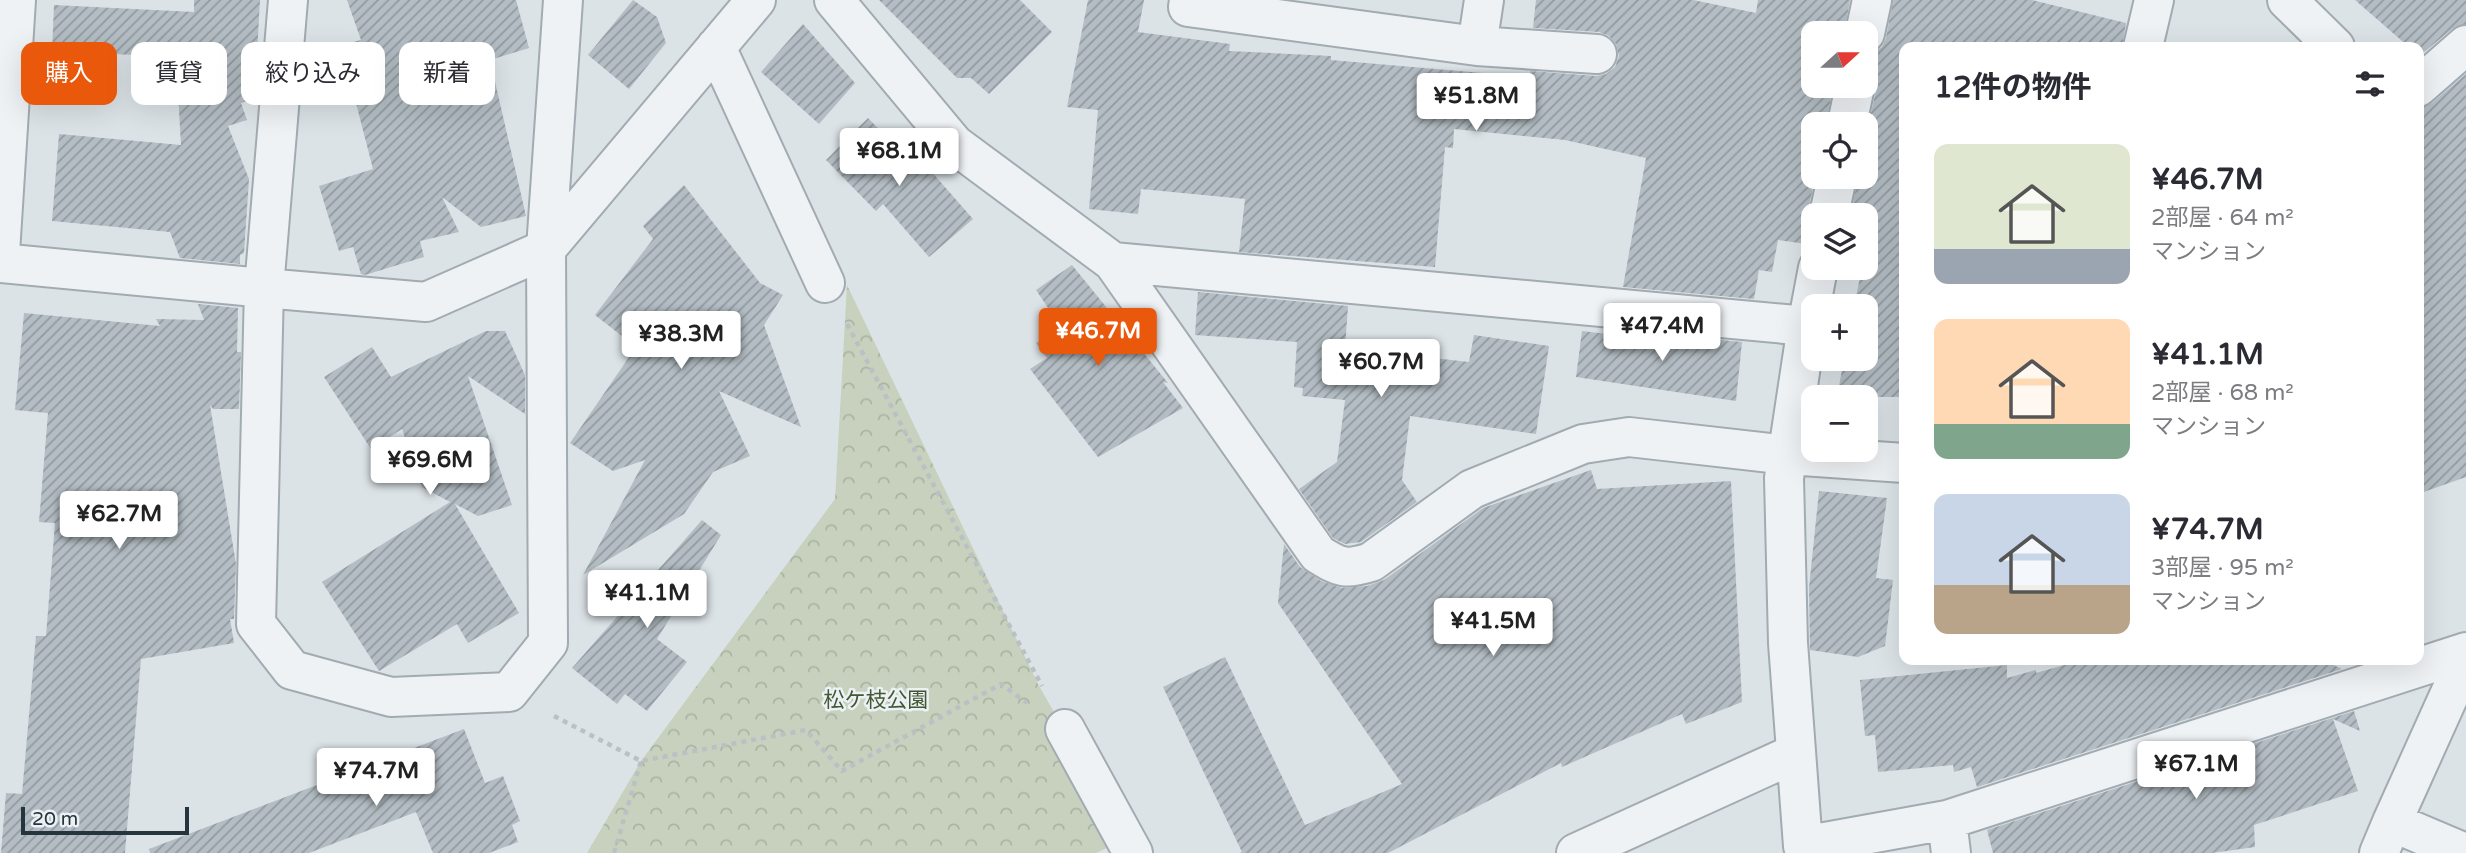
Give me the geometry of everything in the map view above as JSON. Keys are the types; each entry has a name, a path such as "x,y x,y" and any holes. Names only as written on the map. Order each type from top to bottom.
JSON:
{"street":[{"path":"0,253 16,0"},
{"path":"288,0 264,288 256,624 292,670 391,697 509,692 548,643 546,249 563,0"},
{"path":"0,263 426,302 546,249 756,0"},
{"path":"834,0 954,144 1113,262 1318,554 1338,566 1353,568 1371,562 1472,489 1583,444 1629,437 1787,455 1899,463"},
{"path":"1189,0 1188,7 1476,46 1597,54"},
{"path":"1476,46 1485,0"},
{"path":"1868,21 1872,0"},
{"path":"2144,42 2154,0"},
{"path":"2287,0 2331,42"},
{"path":"2424,82 2466,45"},
{"path":"716,47 825,283"},
{"path":"1113,262 1801,325"},
{"path":"1801,365 1784,478 1787,643 1803,850 1949,837 2466,652"},
{"path":"2465,853 2386,837 2466,658"},
{"path":"1065,729 1133,853"},
{"path":"1576,853 1796,753"}],"path":[{"path":"825,283 1065,729"},
{"path":"509,692 641,761 806,730 842,771 1001,684 1065,729"},
{"path":"614,853 641,761"}],"green space":[{"name":"松ケ枝公園","path":"847,285 1038,684 1126,839 1096,853 587,853 641,761 835,499"}],"building":[{"path":"194,0 260,0 258,42 241,42 241,105 247,120 228,126 249,179 244,253 240,255 240,264 180,258 170,232 52,221 59,134 181,145 179,105 227,105 227,42 131,42 131,55 117,54 117,42 52,42 54,5 194,12"},
{"path":"347,0 516,0 529,48 495,58 495,42 399,42 399,105 495,105 495,82 526,216 481,227 442,197 459,232 420,241 424,257 365,275 361,274 353,247 339,251 319,186 373,169 356,105 385,105 385,42 353,42 361,40"},
{"path":"633,0 657,17 666,43 629,89 588,55"},
{"path":"879,0 1020,0 1052,32 989,94 971,78 957,78"},
{"path":"1088,0 1144,0 1138,32 1230,44 1229,51 1331,56 1331,60 1529,77 1530,71 1596,76 1606,74 1615,67 1619,56 1616,44 1609,36 1599,32 1533,28 1536,0 1693,0 1756,13 1758,0 1850,0 1846,21 1801,21 1801,98 1831,98 1828,112 1801,112 1801,189 1813,189 1810,203 1801,203 1801,243 1778,240 1772,272 1759,270 1754,299 1623,287 1646,158 1565,140 1454,129 1453,148 1445,147 1435,267 1239,252 1245,199 1141,189 1138,214 1089,209 1098,110 1067,107"},
{"path":"1893,0 2032,0 2126,23 2123,42 1899,42 1899,397 1878,397 1878,385 1839,385 1842,371 1878,371 1878,294 1857,294 1859,280 1878,280 1878,203 1853,203 1856,189 1878,189 1878,112 1871,112 1874,98 1878,98 1878,50 1882,47"},
{"path":"2355,0 2466,0 2466,24 2452,29 2424,52 2424,42 2403,42"},
{"path":"803,24 855,83 819,124 761,72"},
{"path":"2466,74 2466,477 2424,492 2424,106 2432,103"},
{"path":"868,118 924,175 930,170 973,219 929,257 883,204 876,211 826,160"},
{"path":"684,185 760,283 783,295 764,325 801,427 719,391 750,456 713,472 684,514 583,575 645,460 613,471 570,443 636,347 595,315 653,239 643,226"},
{"path":"1072,265 1168,383 1163,382 1183,408 1098,457 1030,369 1047,358 1036,343 1061,327 1036,290"},
{"path":"1198,292 1348,306 1345,348 1469,362 1474,335 1549,346 1536,434 1410,416 1402,480 1417,502 1361,542 1345,544 1333,538 1299,489 1337,462 1345,400 1302,396 1303,388 1294,387 1297,342 1195,335"},
{"path":"198,304 238,308 237,352 241,352 239,409 213,409 210,405 236,564 234,619 230,619 234,643 141,659 125,853 1,853 6,793 22,794 36,636 46,636 55,523 39,522 48,413 15,410 24,313 160,326 156,319 204,320"},
{"path":"1616,330 1742,342 1736,401 1576,377 1582,331 1615,335"},
{"path":"486,331 505,331 525,375 525,414 468,376 512,505 478,516 455,504 519,613 468,643 457,624 379,671 322,582 450,502 422,487 402,429 371,449 324,377 372,347 391,377"},
{"path":"1591,470 1597,489 1731,481 1742,702 1686,724 1682,714 1562,767 1561,763 1388,853 1239,853 1242,852 1163,687 1225,657 1305,825 1402,784 1278,603 1284,544 1300,567 1321,581 1342,588 1367,586 1384,580 1483,508"},
{"path":"1819,491 1887,498 1876,578 1893,580 1885,646 1858,657 1810,650 1809,588"},
{"path":"702,520 721,535 657,639 687,662 647,711 625,694 617,704 572,668"},
{"path":"2007,665 2007,678 2036,670 2036,673 2064,665 2334,665 2342,669 1977,787 1971,767 1954,772 1953,765 1878,772 1875,735 1865,736 1860,680"},
{"path":"2354,711 2360,731 2333,719 2358,791 2254,825 2255,847 2212,853 1993,853 1987,830"},
{"path":"464,729 485,783 503,776 520,821 512,825 518,842 489,853 433,853 416,812 309,853 150,853 149,849"}]}
